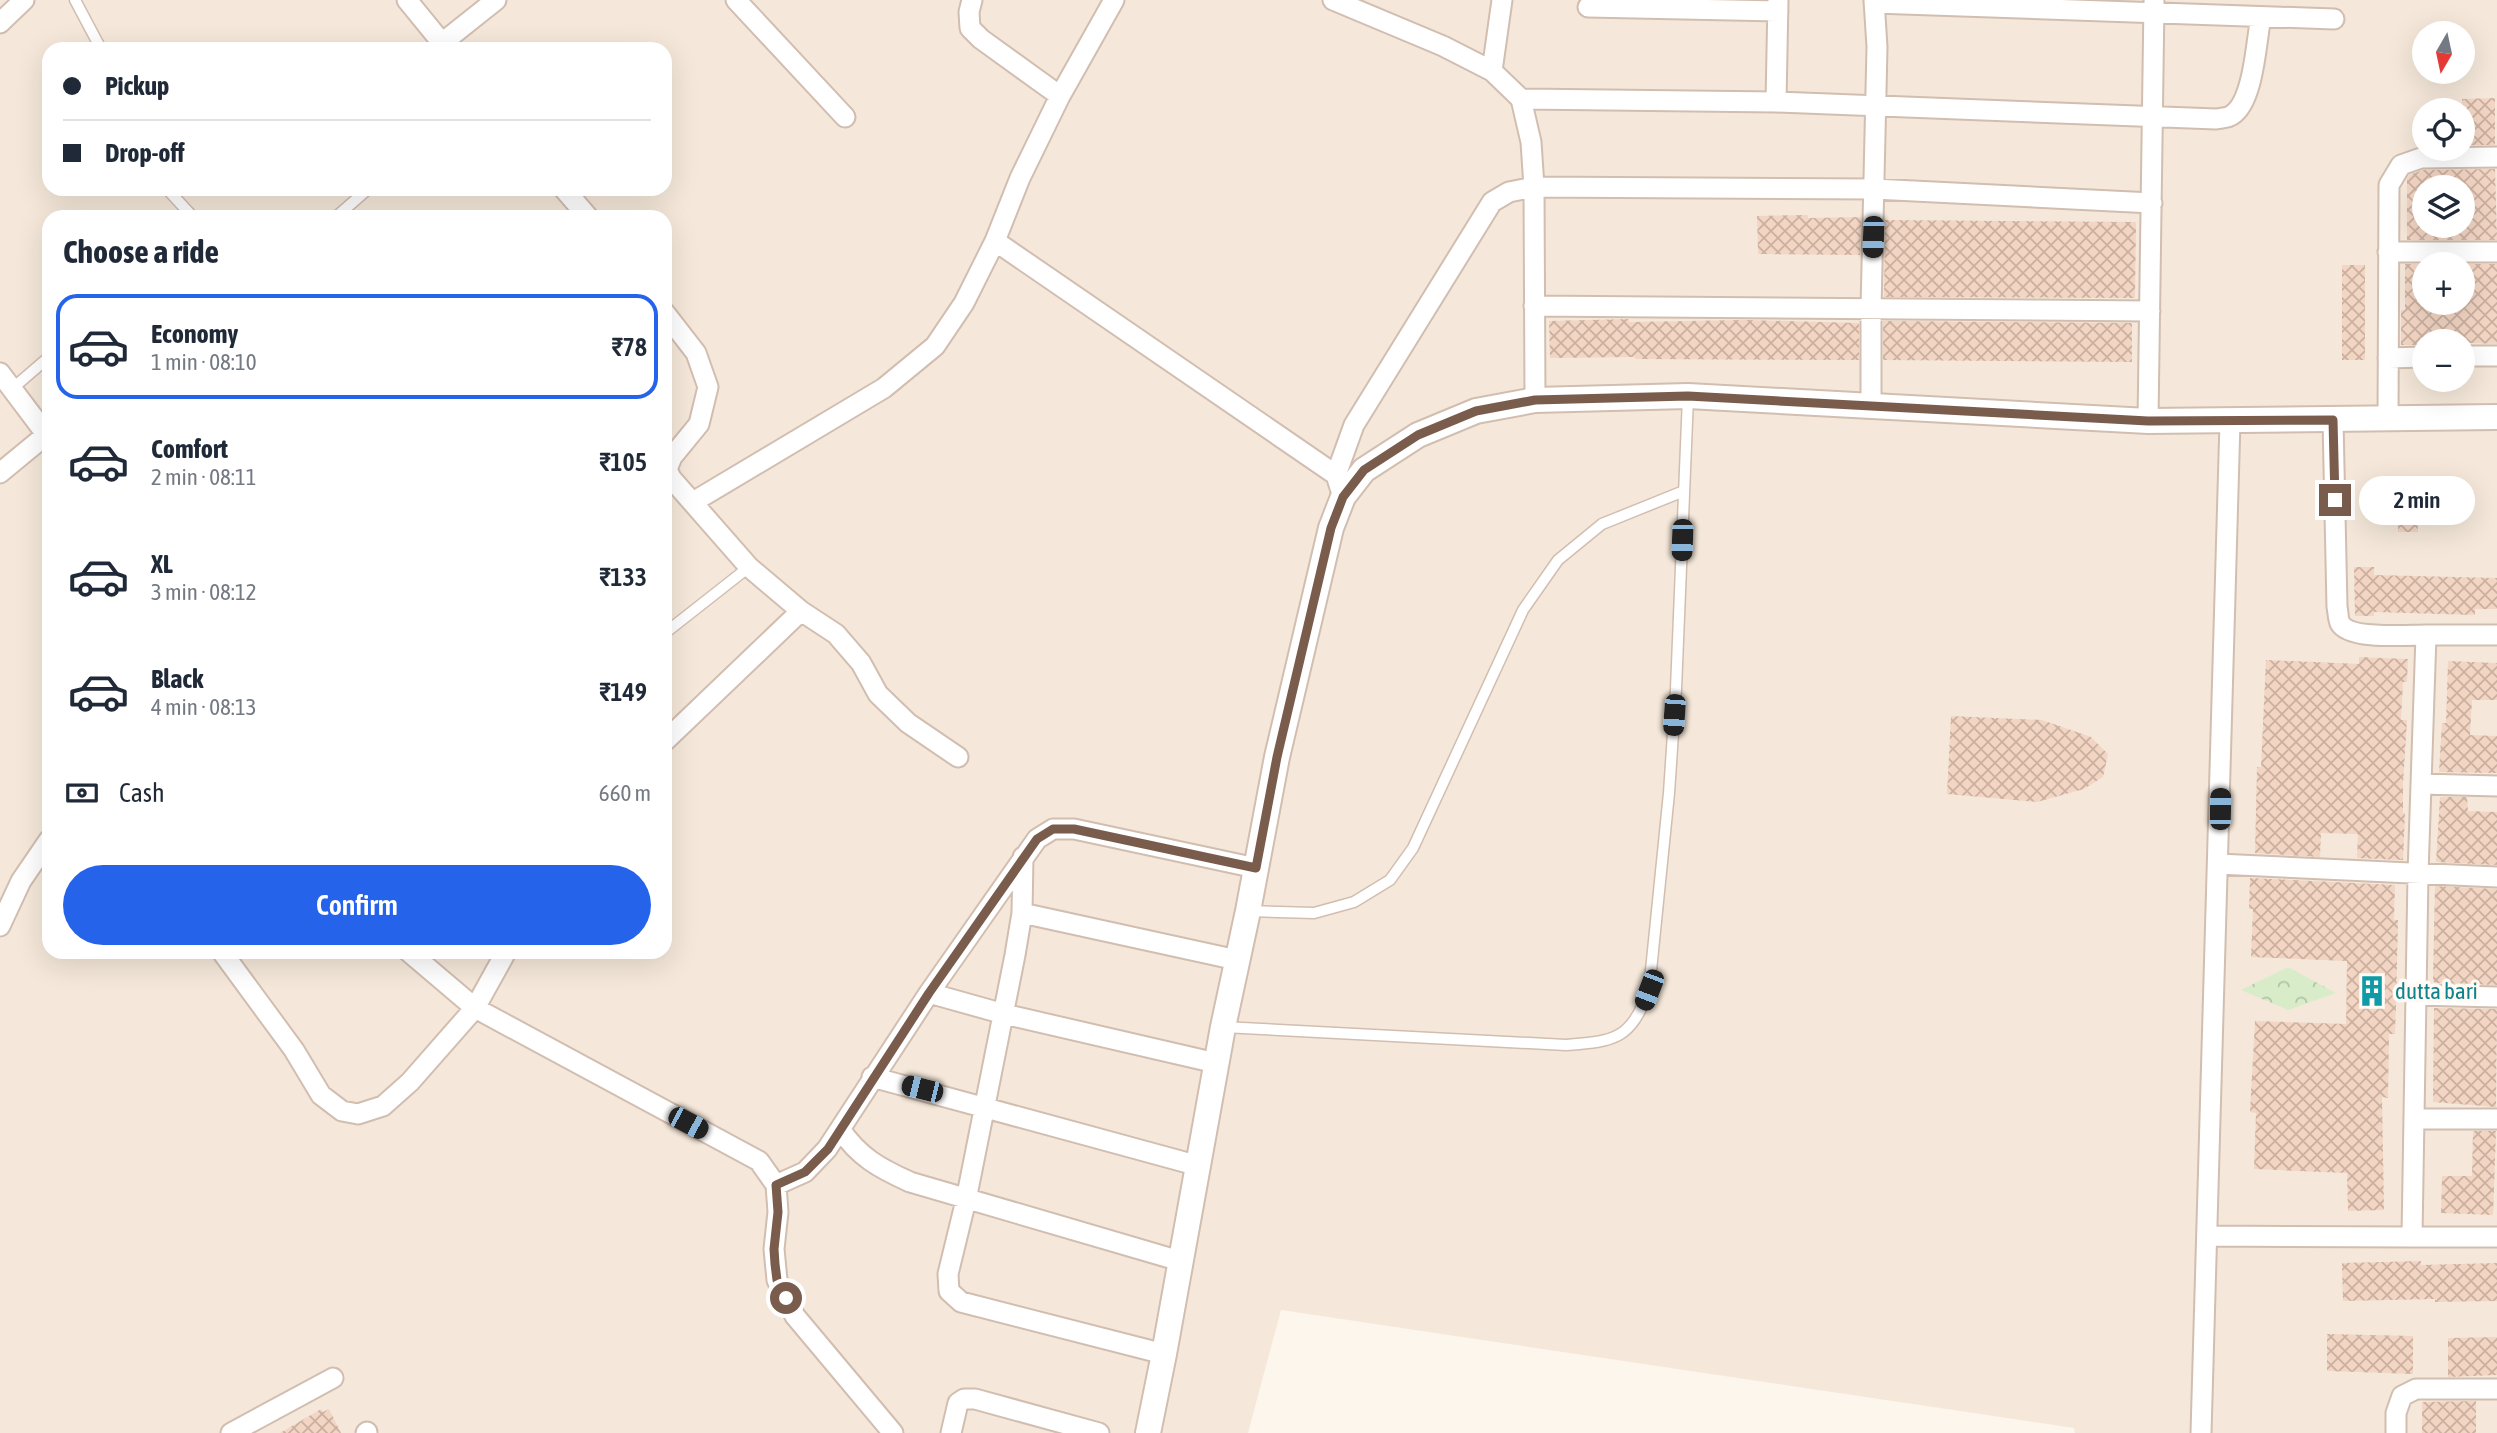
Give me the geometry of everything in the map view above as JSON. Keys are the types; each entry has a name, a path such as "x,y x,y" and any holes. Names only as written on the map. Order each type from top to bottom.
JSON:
{"street":[{"path":"0,23 24,0"},
{"path":"407,0 442,42"},
{"path":"449,42 496,0"},
{"path":"736,0 845,117"},
{"path":"972,0 968,12 970,28 981,39 1060,96"},
{"path":"693,502 884,388 935,346 964,303 1060,96 1114,0"},
{"path":"1492,71 1502,0"},
{"path":"1341,2 1443,46 1492,71 1521,99 1531,142 1534,187 1535,400"},
{"path":"1871,405 1877,47 1874,2 2154,7 2260,17 2334,19"},
{"path":"1588,7 1778,6 1776,102"},
{"path":"2148,421 2154,7"},
{"path":"1521,99 1776,102 2216,119 2232,115 2244,102 2260,17"},
{"path":"2388,419 2389,186 2400,165 2421,158 2497,158"},
{"path":"1147,1433 1164,1354 1216,1063 1277,757 1354,425 1492,202 1509,192 1534,187 1874,190 2152,204"},
{"path":"570,196 582,210"},
{"path":"995,241 1340,486"},
{"path":"2389,252 2497,253"},
{"path":"1534,306 2150,311"},
{"path":"672,322 696,353 708,387 699,425 672,457"},
{"path":"2475,356 2497,356"},
{"path":"2388,358 2412,357"},
{"path":"6,380 42,428"},
{"path":"1340,486 1418,435 1476,411 1535,400 1688,396 2148,421 2497,417"},
{"path":"2333,420 2337,607 2340,623 2346,631 2361,634 2497,635"},
{"path":"2201,1433 2230,421"},
{"path":"0,473 42,441"},
{"path":"672,479 749,567 801,611 836,634 861,663 878,694 908,723 958,757"},
{"path":"672,734 801,611"},
{"path":"2412,1237 2415,995 2426,635"},
{"path":"2421,783 2497,786"},
{"path":"776,1185 805,1172 828,1149 872,1077 1037,839 1053,829 1074,829 1256,868"},
{"path":"0,926 21,881 42,850"},
{"path":"1023,857 1022,913 966,1200 948,1274 949,1291 961,1302 1164,1354"},
{"path":"2218,864 2497,877"},
{"path":"1022,913 1237,960"},
{"path":"227,959 294,1050 321,1095 342,1111 358,1114 383,1106 410,1082 475,1008 502,959"},
{"path":"416,959 475,1008 759,1161 776,1185 778,1212 774,1249 777,1280 795,1316 893,1433"},
{"path":"929,993 1004,1014 1216,1063"},
{"path":"2415,995 2497,997"},
{"path":"872,1077 1199,1166"},
{"path":"2414,1119 2497,1119"},
{"path":"840,1129 852,1147 878,1167 910,1182 1180,1261"},
{"path":"2207,1236 2497,1237"},
{"path":"231,1433 333,1378"},
{"path":"2396,1433 2396,1413 2402,1396 2416,1390 2497,1389"},
{"path":"951,1433 958,1403 964,1399 975,1399 1098,1433"}],"lane":[{"path":"75,0 97,42"},
{"path":"174,196 186,210"},
{"path":"344,210 360,196"},
{"path":"6,380 42,361"},
{"path":"1223,1027 1566,1045 1601,1042 1624,1034 1640,1015 1649,990 1669,793 1688,396"},
{"path":"1248,911 1314,913 1354,902 1390,880 1413,848 1523,610 1558,561 1602,524 1684,491"},
{"path":"672,628 749,567"}],"shaded area":[{"path":"0,0 2497,0 2497,1433 2075,1433 2074,1428 1281,1310 1248,1433 0,1433"}],"green space":[{"path":"2288,967 2336,993 2288,1010 2241,990"}],"building":[{"path":"2495,98 2495,145 2475,145 2475,99"},
{"path":"2495,169 2497,240 2407,240 2409,175 2423,170"},
{"path":"1808,215 1808,218 1861,217 1860,255 1758,254 1757,216"},
{"path":"1885,220 2136,222 2135,298 1884,297"},
{"path":"2405,264 2412,264 2412,315 2475,315 2475,264 2497,264 2497,344 2475,343 2475,329 2412,329 2412,345 2401,345 2401,310 2405,310"},
{"path":"2342,265 2365,265 2365,360 2342,360"},
{"path":"1629,319 1629,322 1746,320 1859,323 1859,360 1550,358 1549,321"},
{"path":"1883,321 2132,323 2132,362 1883,360"},
{"path":"2397,483 2417,483 2418,532 2398,532"},
{"path":"2354,567 2374,567 2374,575 2497,578 2497,609 2475,609 2475,615 2374,612 2374,616 2355,616"},
{"path":"2359,657 2408,659 2407,682 2403,682 2401,720 2407,720 2403,784 2403,860 2357,858 2358,834 2321,833 2320,857 2255,853 2257,767 2261,767 2266,660 2359,664"},
{"path":"2448,661 2497,663 2497,700 2472,700 2470,735 2497,736 2497,773 2439,772 2442,723 2446,723"},
{"path":"1951,716 2042,720 2091,737 2108,754 2103,777 2084,789 2037,802 1947,794"},
{"path":"2440,797 2467,797 2468,811 2497,812 2497,865 2436,862"},
{"path":"2250,878 2395,885 2394,920 2398,920 2395,1034 2389,1034 2388,1098 2382,1097 2384,1210 2348,1211 2347,1173 2254,1169 2256,1113 2250,1112 2255,1021 2346,1024 2347,961 2251,957 2253,909 2249,909"},
{"path":"2435,886 2497,889 2497,985 2435,983 2433,980"},
{"path":"2434,1008 2497,1009 2496,1107 2433,1102"},
{"path":"2473,1131 2496,1131 2493,1215 2441,1213 2442,1176 2472,1176"},
{"path":"2421,1261 2421,1265 2497,1263 2497,1301 2343,1301 2342,1263"},
{"path":"2327,1334 2413,1336 2413,1374 2327,1371"},
{"path":"2497,1337 2497,1375 2448,1377 2448,1338"},
{"path":"2476,1401 2476,1433 2422,1433 2422,1402"},
{"path":"321,1409 323,1412 329,1409 341,1433 280,1433"}],"place":[{"name":"dutta bari","path":"2372,991"}],"route":[{"path":"786,1298 777,1280 775,1264 778,1212 776,1185 805,1172 828,1149 872,1077 1010,874 1037,839 1053,829 1074,829 1256,868 1277,757 1331,528 1343,497 1364,470 1418,435 1476,411 1535,400 1688,396 2148,421 2333,420 2335,500"}]}
